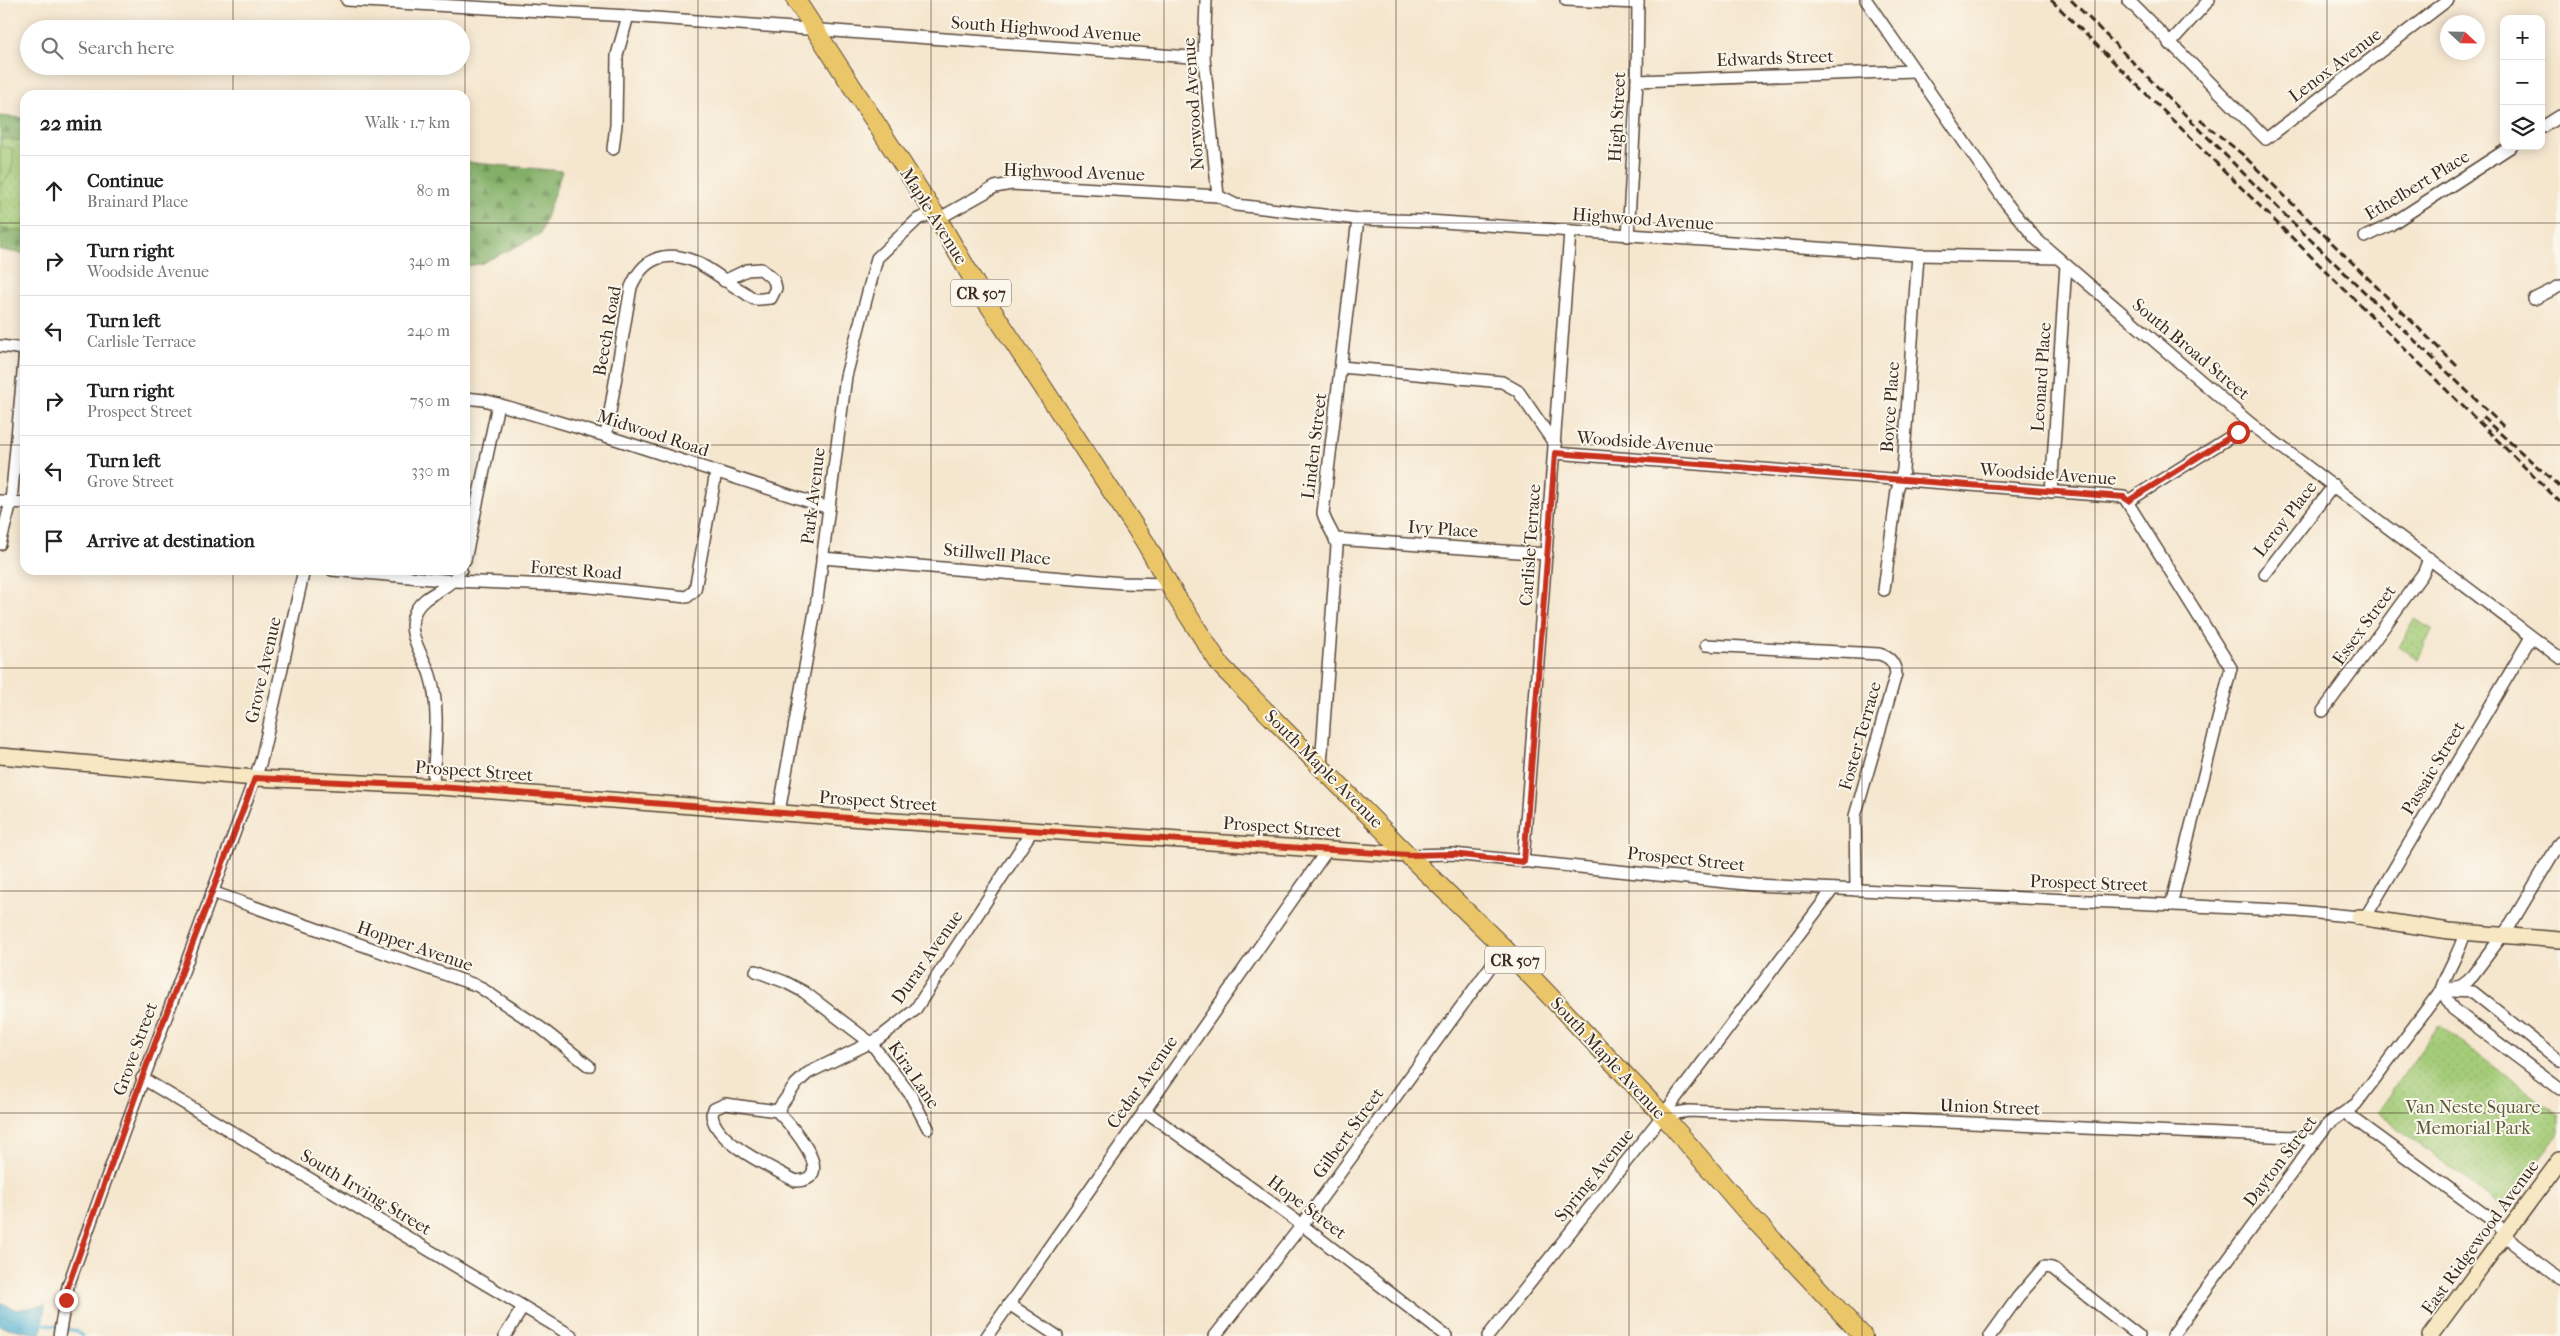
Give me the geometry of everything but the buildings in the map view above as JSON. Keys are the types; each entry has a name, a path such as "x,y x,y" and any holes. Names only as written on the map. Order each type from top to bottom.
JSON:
{"main road":[{"name":"Maple Avenue","path":"796,0 935,216 979,290 1145,542 1169,584"},
{"name":"South Maple Avenue","path":"1169,584 1221,666 1408,855 1504,948 1664,1115 1745,1210 1863,1336"},
{"name":"Prospect Street","path":"0,756 255,778 433,787 1032,831 1408,855"},
{"name":"Prospect Street","path":"2362,917 2465,932 2560,940"},
{"name":"East Ridgewood Avenue","path":"2430,1336 2560,1160"}],"street":[{"name":"South Highwood Avenue","path":"347,0 628,16 1204,58"},
{"name":"Norwood Avenue","path":"1206,0 1204,58 1222,198"},
{"path":"1566,0 1638,2"},
{"name":"South Broad Street","path":"1866,0 2007,204 2036,239 2252,424 2560,658"},
{"path":"2128,0 2169,44 2209,0"},
{"name":"Lenox Avenue","path":"2169,44 2266,139 2448,0"},
{"name":"High Street","path":"1628,236 1637,81 1638,2"},
{"path":"613,148 616,125 617,55 628,16"},
{"name":"Edwards Street","path":"1637,81 1914,71"},
{"path":"2545,125 2560,116"},
{"name":"Ethelbert Place","path":"2365,237 2390,225 2506,150"},
{"name":"Highwood Avenue","path":"935,216 995,187 1011,184 1222,198 1236,205 1358,219 1428,221 1918,255 2062,262"},
{"name":"Park Avenue","path":"779,812 822,558 846,376 877,258 918,219 935,216"},
{"name":"Linden Street","path":"1336,539 1325,522 1323,513 1358,219"},
{"name":"Carlisle Terrace","path":"1524,862 1548,554 1570,232"},
{"name":"Beech Road","path":"606,436 631,287 635,277 650,262 671,255 694,260 724,280"},
{"name":"Boyce Place","path":"1884,590 1897,491 1901,480 1918,255"},
{"name":"Leonard Place","path":"2051,492 2062,262"},
{"path":"2534,299 2560,286"},
{"path":"0,346 20,349"},
{"name":"Woodside Avenue","path":"1341,367 1502,382 1518,391 1555,449 1901,480 2124,497 2231,668 2171,905"},
{"path":"0,544 20,390"},
{"name":"Midwood Road","path":"470,399 498,404 606,436 829,508"},
{"path":"470,536 498,404"},
{"path":"2128,501 2252,424"},
{"name":"Forest Road","path":"387,575 454,581 580,586 686,597 695,590 716,472"},
{"name":"Leroy Place","path":"2265,574 2334,485"},
{"path":"6,501 20,502"},
{"path":"1321,765 1336,539"},
{"name":"Ivy Place","path":"1336,539 1548,554"},
{"name":"Stillwell Place","path":"822,558 1123,583 1169,584"},
{"name":"Essex Street","path":"2323,711 2424,572 2429,558"},
{"name":"Grove Avenue","path":"255,778 303,575"},
{"path":"433,787 434,692 412,627 416,609 423,600 441,592 454,581 458,575"},
{"name":"Passaic Street","path":"2362,917 2531,637"},
{"name":"Foster Terrace","path":"1706,645 1879,654 1891,660 1896,674 1856,816 1856,890"},
{"name":"Grove Street","path":"59,1336 68,1286 142,1078 255,778"},
{"name":"Durar Avenue","path":"777,1111 796,1084 808,1073 822,1064 871,1043 915,1010 1032,831"},
{"path":"2441,990 2461,986 2469,980 2502,935 2560,842"},
{"name":"Cedar Avenue","path":"986,1336 1328,849"},
{"name":"Prospect Street","path":"1408,855 1453,854 1755,885 2298,911 2362,917"},
{"name":"Spring Avenue","path":"1488,1336 1664,1115 1833,889"},
{"name":"Hopper Avenue","path":"212,892 478,986 541,1028 590,1066"},
{"name":"Dayton Street","path":"2172,1336 2328,1124 2346,1113 2356,1104 2441,990 2447,972 2460,952 2465,932"},
{"name":"Gilbert Street","path":"1215,1336 1302,1225 1504,948"},
{"name":"Kira Lane","path":"756,971 785,982 804,992 871,1043 910,1094 928,1128"},
{"path":"2441,990 2473,992 2560,1061"},
{"path":"2441,990 2453,1009 2560,1089"},
{"name":"South Irving Street","path":"142,1078 572,1336"},
{"path":"725,1104 777,1111 808,1148 813,1168 806,1179 796,1181 740,1149 726,1138 712,1120 714,1109 725,1104"},
{"name":"Hope Street","path":"1144,1110 1302,1225 1446,1336"},
{"name":"Union Street","path":"1664,1115 1689,1111 2294,1137 2315,1141"},
{"path":"2346,1113 2496,1223 2514,1244 2560,1279"},
{"path":"1990,1336 2018,1297 2044,1268 2052,1268 2139,1336"},
{"path":"1009,1304 1057,1336"},
{"path":"505,1336 523,1307"}],"green space":[{"path":"0,116 20,118 20,253 0,250"},
{"path":"0,139 20,141 20,230 0,228"},
{"path":"0,146 13,149 14,154 12,167 3,184 0,184"},
{"path":"470,162 562,171 540,235 480,264 470,265"},
{"path":"2415,619 2432,630 2418,659 2399,647"},
{"name":"Van Neste Square Memorial Park","path":"2439,1025 2560,1116 2560,1132 2503,1208 2377,1112"}],"water":[{"path":"0,1302 16,1310 45,1305 41,1335 0,1326"}],"waterway":[{"path":"41,1323 76,1331 82,1336"}],"railway":[{"path":"2051,0 2560,502"},
{"path":"2071,0 2287,217 2503,426"},
{"path":"2200,120 2242,154 2459,368"},
{"path":"2482,417 2560,487"}],"route":[{"path":"66,1300 68,1286 106,1176 255,778 426,786 676,803 1032,831 1408,855 1453,854 1524,862 1555,453 2124,497 2128,501 2238,432"}]}
